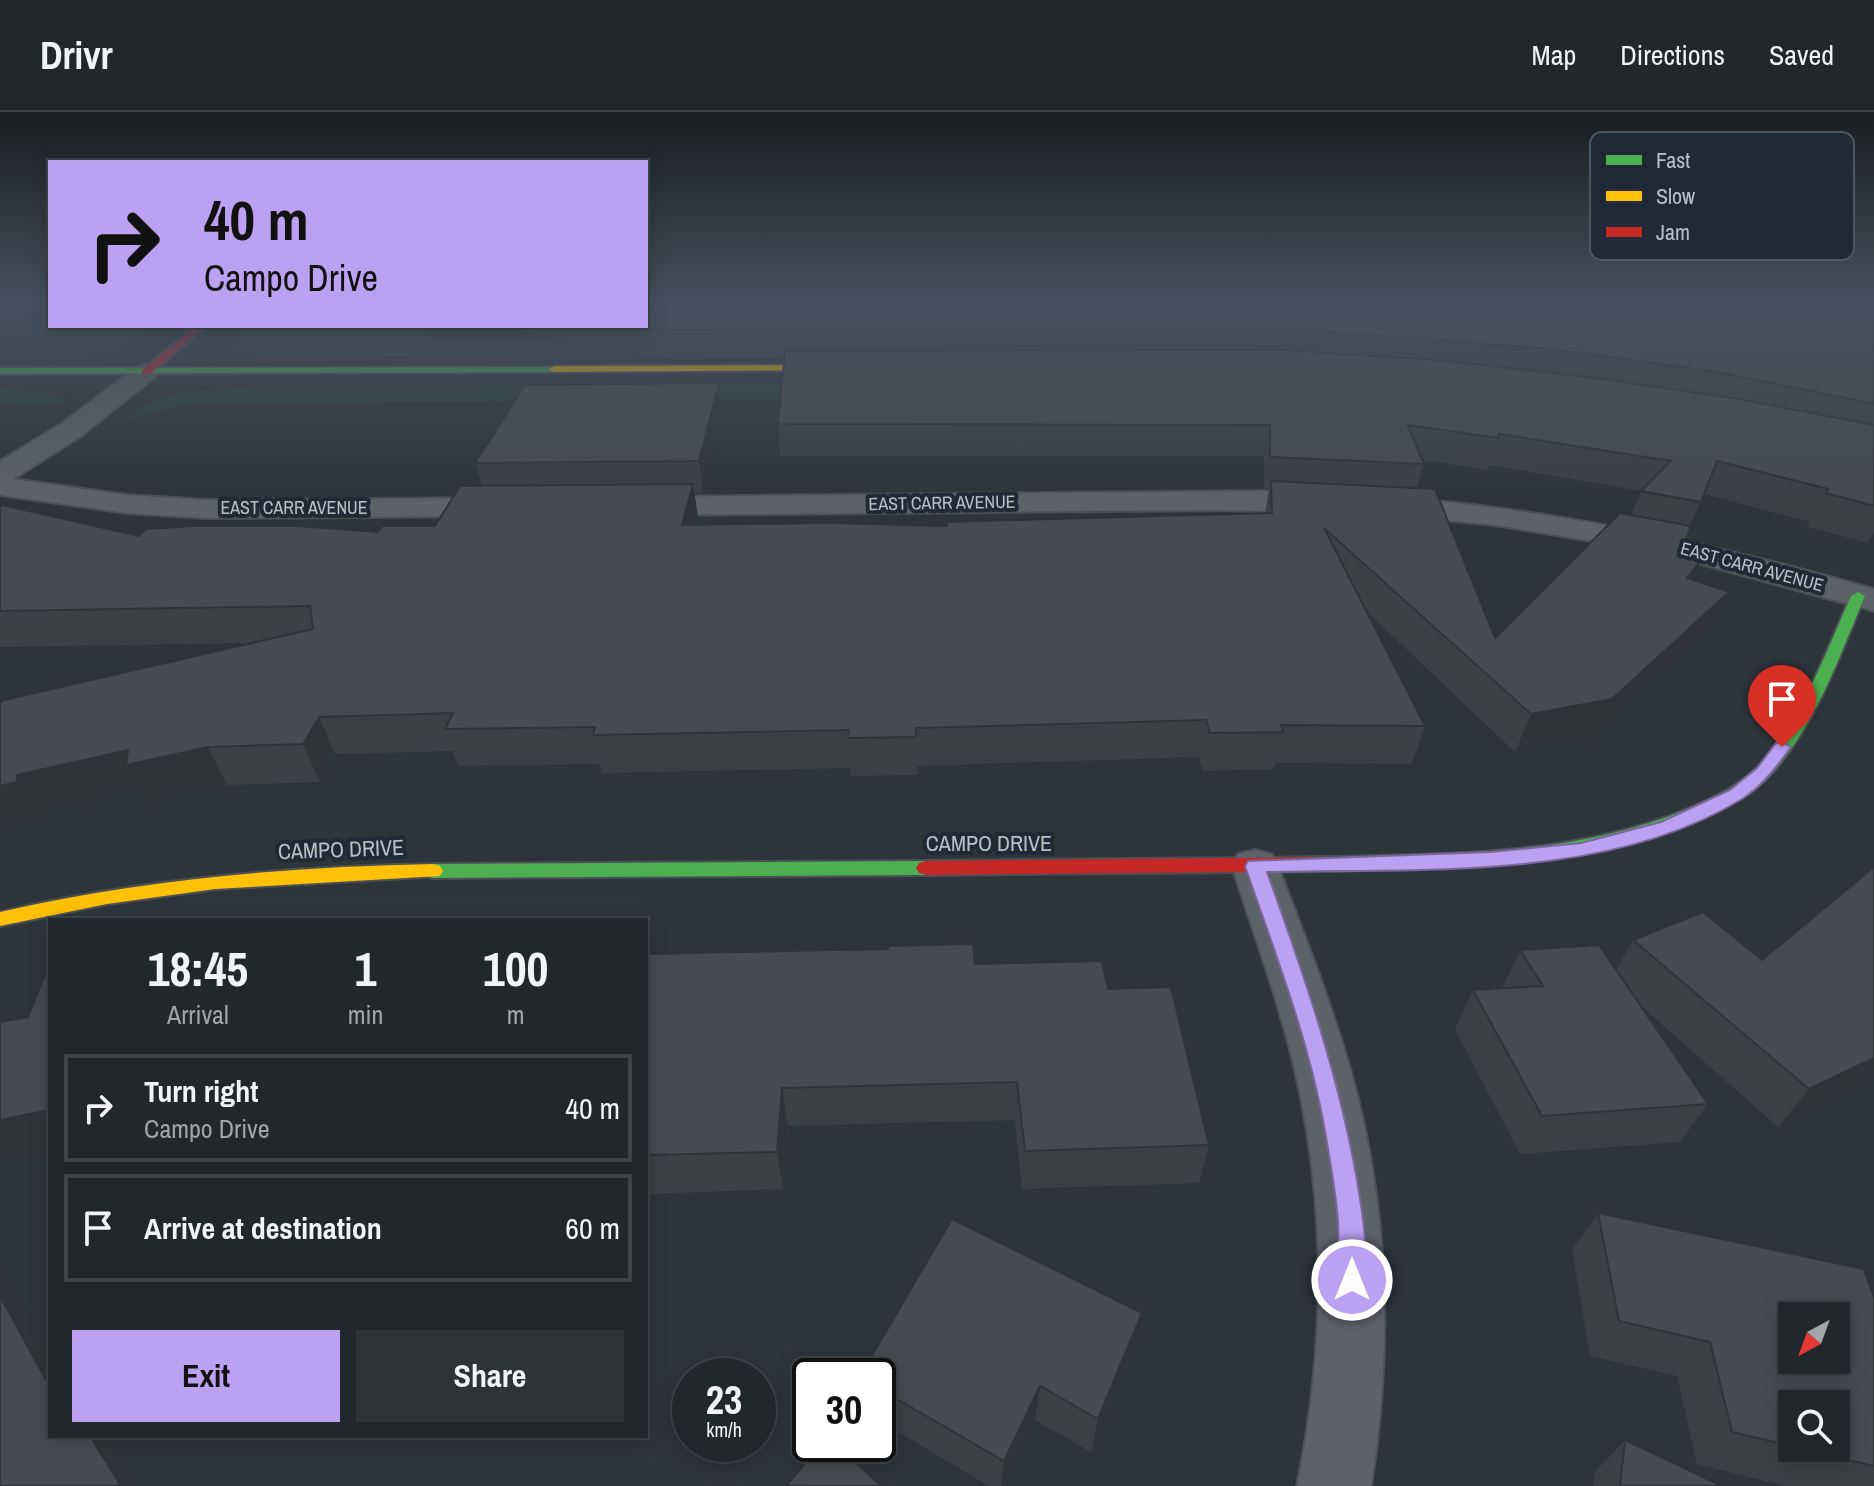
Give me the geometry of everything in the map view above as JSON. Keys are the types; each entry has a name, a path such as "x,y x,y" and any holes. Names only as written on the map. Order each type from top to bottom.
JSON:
{"street":[{"path":"0,474 71,430 153,366"},
{"path":"0,371 858,368"},
{"name":"EAST CARR AVENUE","path":"0,486 127,504 206,509 542,507"},
{"name":"EAST CARR AVENUE","path":"606,506 1228,501 1397,505 1608,533 1717,555 1866,598"},
{"name":"CAMPO DRIVE","path":"0,919 82,900 184,883 324,872 1255,866 1540,856 1627,839 1679,822 1737,794 1763,772 1782,747 1866,598"},
{"path":"1255,866 1302,998 1324,1074 1337,1129 1351,1222 1352,1338 1344,1441 1334,1486"}],"green space":[{"path":"1309,366 1414,366 1520,370"},
{"path":"1231,381 1874,483 1003,398 193,403 127,420 155,400 169,395 245,387"},
{"path":"0,388 47,392 65,399 58,406 0,405"}],"building":[{"path":"784,366 1491,366 1739,399 1874,425 1874,506 1826,493 1828,489 1717,461 1701,502 1641,491 1671,461 1499,434 1498,438 1408,425 1424,464 1270,457 1270,425 778,424"},
{"path":"1675,366 1874,366 1874,404"},
{"path":"719,383 699,461 475,463 525,385"},
{"path":"1271,481 1435,489 1495,638 1620,513 1691,526 1680,556 1700,562 1687,578 1729,592 1612,699 1531,714 1324,528 1425,726 1281,725 1283,732 1210,733 1206,720 916,728 916,737 848,738 849,730 593,735 595,727 445,729 453,713 319,717 303,744 208,747 126,765 128,750 17,775 17,782 0,786 0,701 313,629 310,606 0,611 2,505 139,536 146,529 194,526 296,526 378,532 382,526 435,526 460,486 693,484 682,525 827,523 947,526 947,522 1272,513"},
{"path":"1874,867 1874,1058 1809,1089 1633,940 1703,912 1762,960"},
{"path":"973,944 975,964 1102,961 1108,989 1171,987 1209,1145 1025,1151 1017,1082 782,1088 777,1152 648,1155 648,954 888,949 888,946"},
{"path":"1599,945 1708,1104 1542,1116 1473,990 1543,986 1520,950"},
{"path":"48,976 48,1110 0,1120 0,1022 28,1017 44,977"},
{"path":"1598,1213 1864,1269 1874,1298 1874,1466 1850,1460 1850,1390 1778,1390 1778,1443 1732,1432 1710,1342 1619,1321"},
{"path":"952,1219 1142,1313 1098,1419 1040,1386 1004,1461 896,1398 896,1358 871,1358"},
{"path":"0,1296 48,1383 48,1438 91,1438 121,1486 0,1486"},
{"path":"1625,1440 1722,1486 1620,1486"},
{"path":"807,1462 855,1462 881,1486 786,1486"}],"traffic: fast":[{"path":"0,371 554,369"},
{"path":"1337,864 1476,860 1568,850 1613,842 1658,829 1718,803 1763,772 1792,734 1858,596"},
{"path":"433,871 926,868"}],"traffic: slow":[{"path":"554,369 842,368"},
{"path":"0,919 107,896 215,882 323,874 433,871"}],"traffic: jam":[{"path":"146,372 153,366"},
{"path":"926,868 1337,864"}],"route":[{"path":"1352,1280 1351,1222 1337,1129 1302,998 1255,866 1491,859 1581,850 1667,827 1737,794 1763,772 1782,747"}]}
